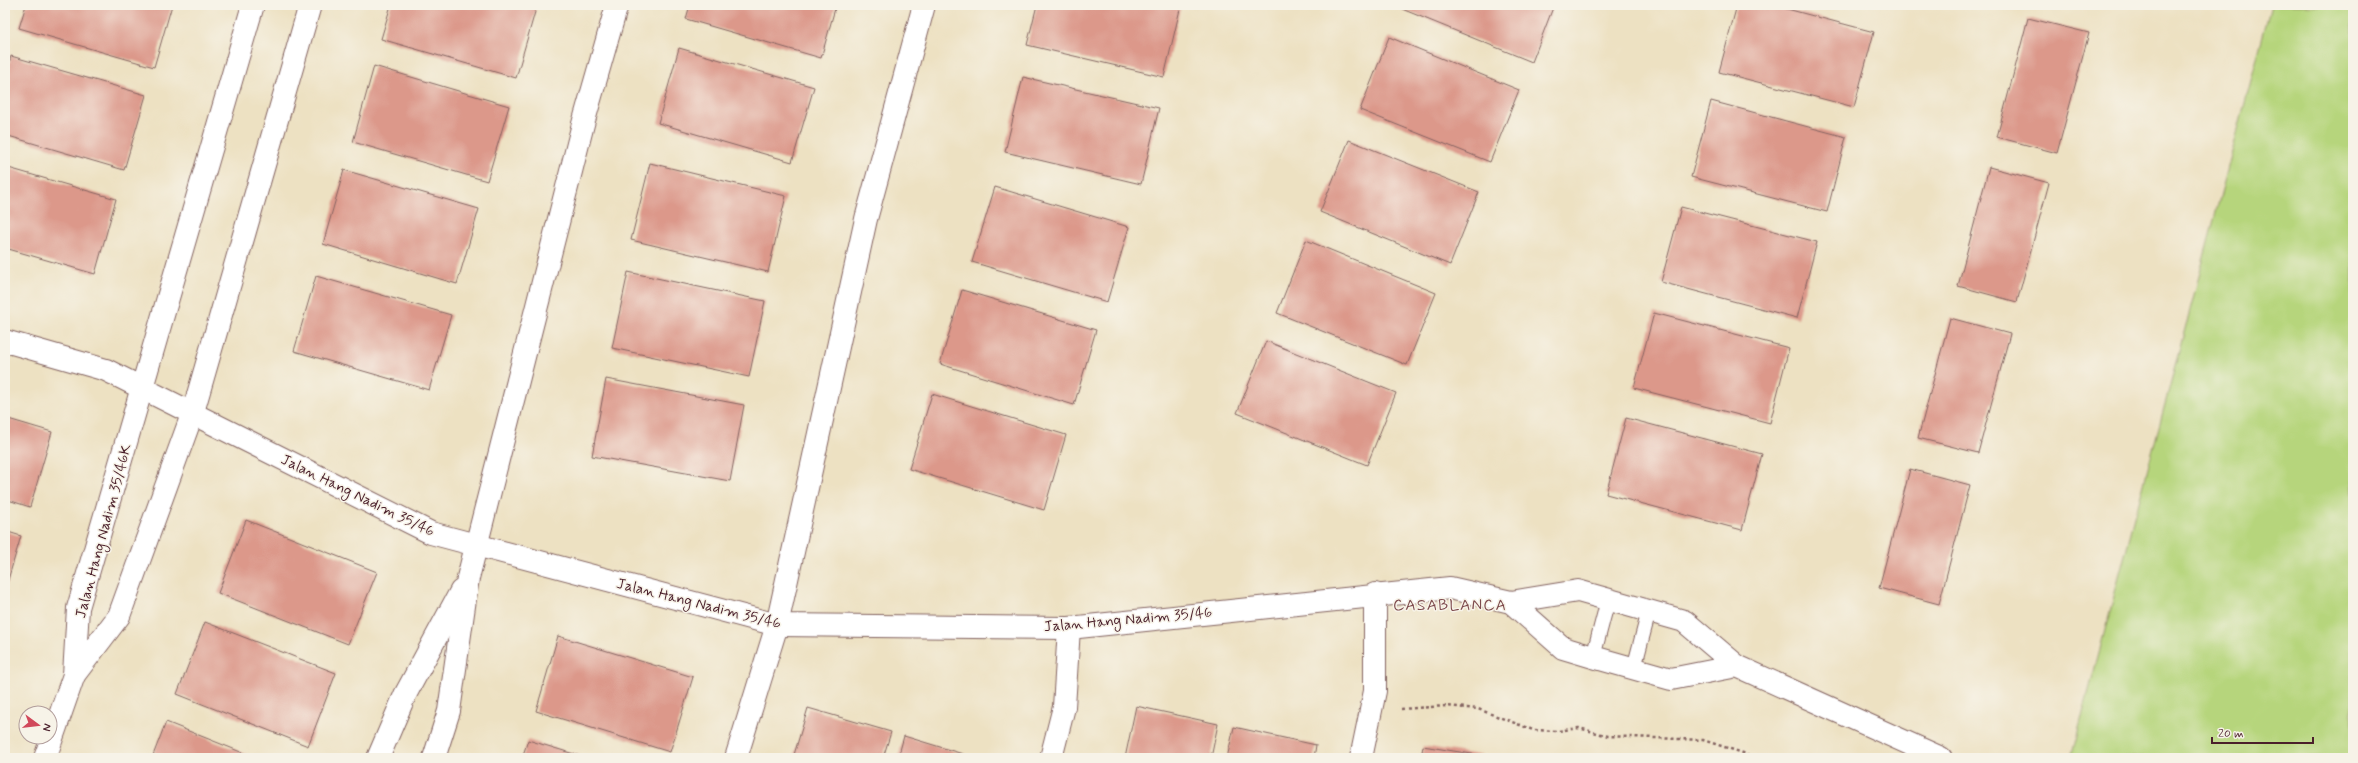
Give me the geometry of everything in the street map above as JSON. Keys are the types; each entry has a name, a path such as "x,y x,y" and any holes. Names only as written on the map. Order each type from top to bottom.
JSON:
{"street":[{"name":"Jalan Hang Nadim 35/46K","path":"45,758 74,675 78,608 253,5"},
{"name":"Jalan Hang Nadim 35/46K","path":"74,675 119,616 193,412 310,5"},
{"path":"434,758 449,710 468,578 581,132 617,5"},
{"path":"736,758 777,625 866,218 924,5"},
{"name":"Jalan Hang Nadim 35/46","path":"5,341 106,370 193,412 431,533 777,625 1069,628 1375,594 1450,588 1511,602 1578,592 1684,621 1737,666 1941,758"},
{"path":"378,758 405,695 468,578"},
{"path":"1361,758 1375,691 1375,594"},
{"name":"Jalan Hang Nadim 35/46","path":"1511,602 1563,648 1593,657 1671,679 1737,666"},
{"path":"1051,758 1064,707 1069,628"}],"lane":[{"path":"1593,657 1608,600"},
{"path":"1634,668 1649,611"}],"path":[{"path":"1372,704 1394,709 1446,706 1478,708 1534,730 1558,731 1579,728 1608,736 1704,740 1746,754 1750,758"}],"green space":[{"path":"2271,5 2353,5 2353,758 2071,758"}],"building":[{"path":"26,5 172,5 154,67 19,28"},
{"path":"391,5 537,5 516,78 381,39"},
{"path":"690,5 836,5 821,58 686,19"},
{"path":"1037,5 1181,5 1164,77 1027,45"},
{"path":"1404,5 1554,5 1532,62 1402,9"},
{"path":"1737,5 1772,5 1874,32 1854,107 1719,72"},
{"path":"2028,18 2089,33 2057,153 1997,137"},
{"path":"1389,37 1519,90 1490,162 1360,110"},
{"path":"679,48 814,87 792,162 658,123"},
{"path":"11,56 146,95 124,170 5,135 5,78"},
{"path":"374,66 509,106 487,181 353,142"},
{"path":"1023,77 1159,108 1141,184 1005,152"},
{"path":"1711,101 1846,137 1827,212 1691,177"},
{"path":"1349,140 1479,192 1450,265 1320,212"},
{"path":"650,163 786,196 768,272 631,240"},
{"path":"5,167 116,199 95,274 5,248"},
{"path":"1989,167 2049,183 2017,302 1958,286"},
{"path":"344,170 479,209 457,284 323,244"},
{"path":"995,187 1129,227 1107,302 972,262"},
{"path":"1681,207 1817,242 1797,318 1661,282"},
{"path":"1306,240 1436,293 1407,365 1277,313"},
{"path":"628,272 765,301 749,377 612,348"},
{"path":"316,276 451,315 429,390 294,351"},
{"path":"962,290 1096,330 1074,405 940,364"},
{"path":"1654,313 1789,348 1770,423 1634,388"},
{"path":"1950,318 2010,334 1978,453 1918,438"},
{"path":"1266,341 1396,393 1367,465 1237,413"},
{"path":"606,379 744,405 730,481 592,456"},
{"path":"932,394 1066,435 1044,510 909,469"},
{"path":"5,418 52,432 30,507 5,499"},
{"path":"1626,418 1762,454 1742,530 1606,494"},
{"path":"1910,469 1970,485 1939,604 1879,588"},
{"path":"246,520 377,572 348,644 218,593"},
{"path":"5,531 21,536 5,590"},
{"path":"205,622 336,673 308,746 177,694"},
{"path":"558,636 693,677 670,752 536,711"},
{"path":"1136,706 1218,724 1211,758 1125,758"},
{"path":"808,708 891,732 883,758 793,758"},
{"path":"166,722 231,748 255,758 152,758"},
{"path":"1234,727 1316,745 1314,758 1227,758"},
{"path":"904,736 976,758 898,758"},
{"path":"528,740 587,758 522,758"},
{"path":"1423,746 1490,757 1490,758 1421,758"}],"district":[{"name":"CASABLANCA","path":"1450,604"}]}
